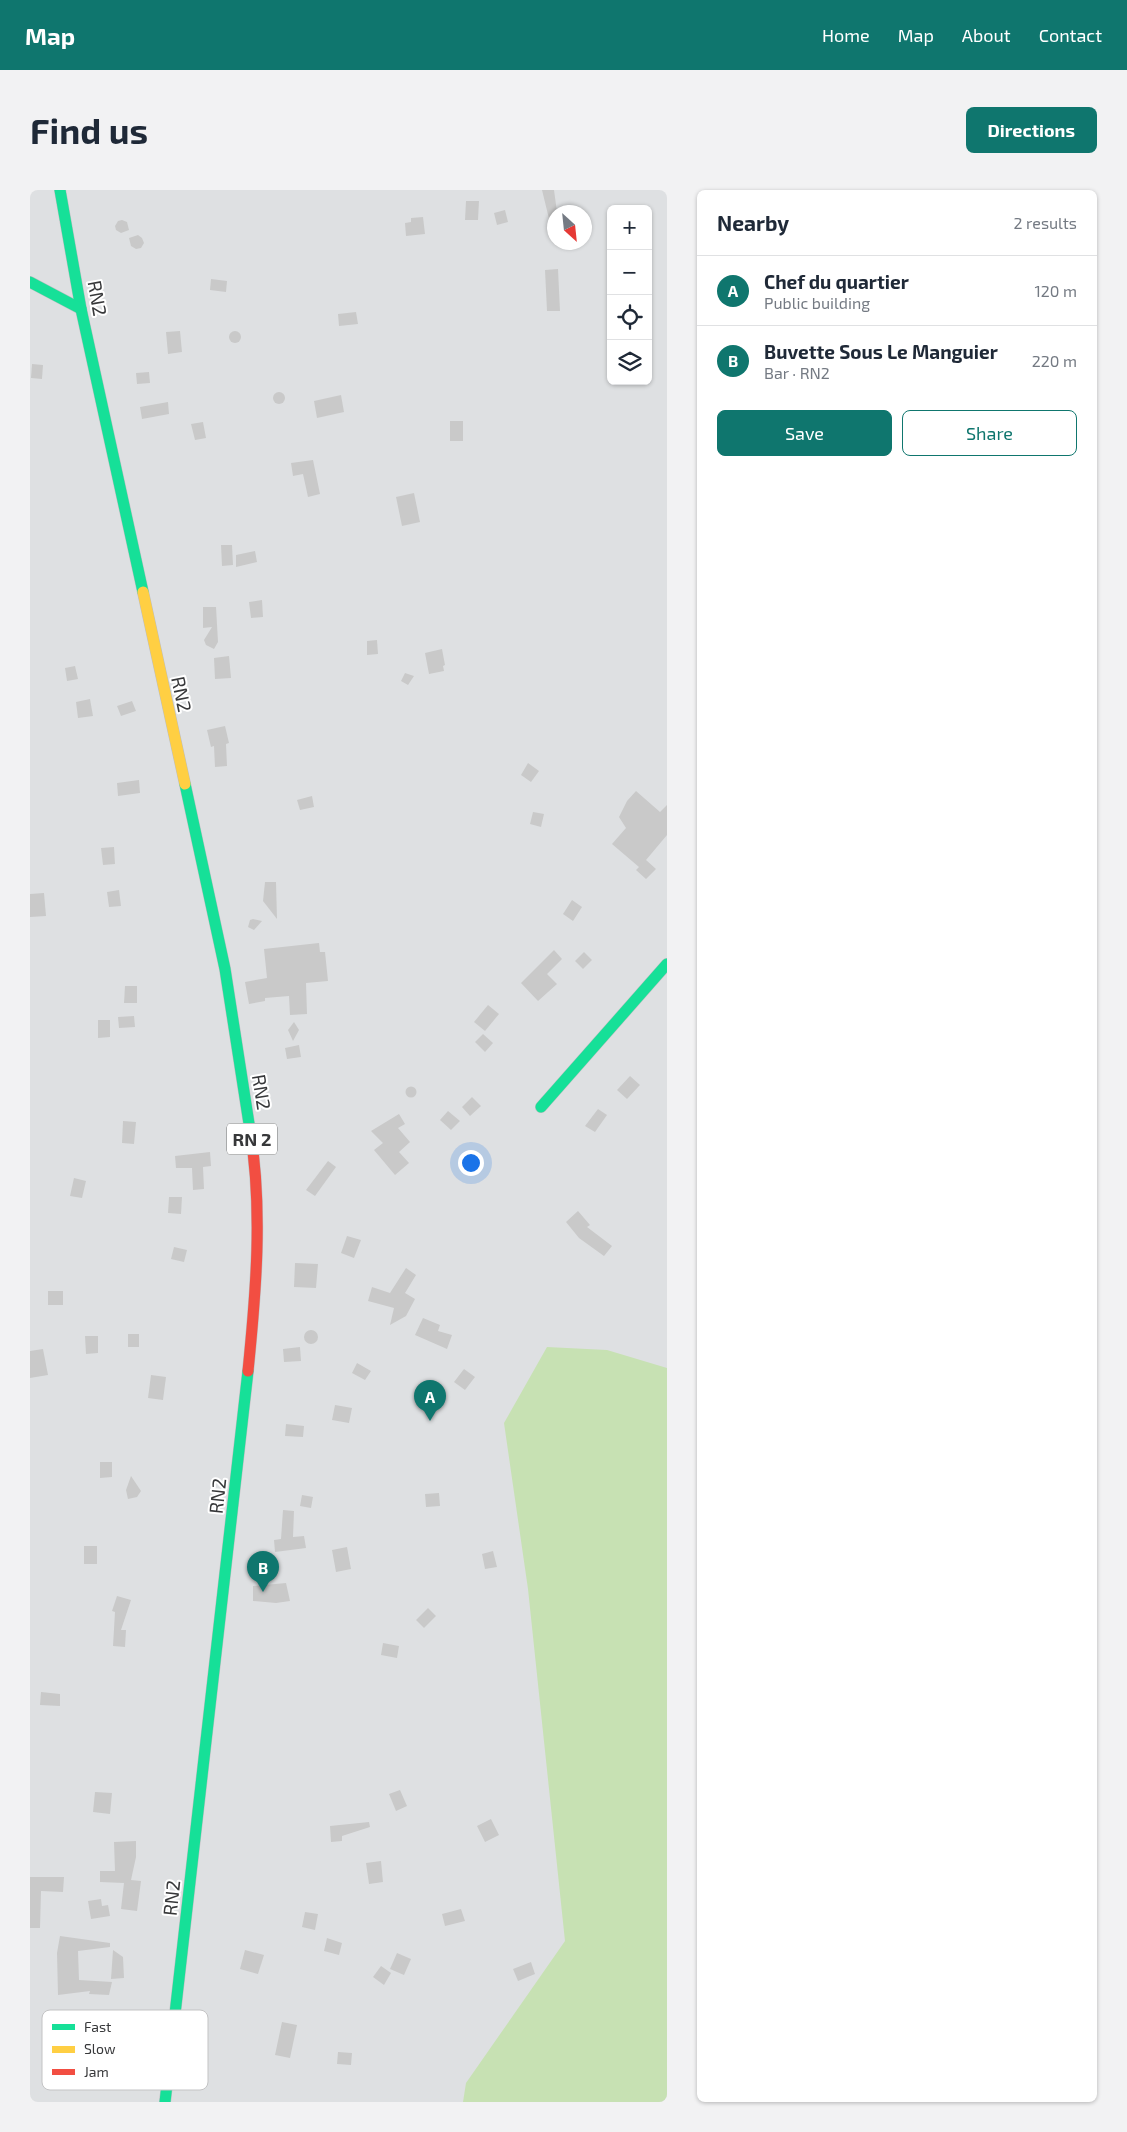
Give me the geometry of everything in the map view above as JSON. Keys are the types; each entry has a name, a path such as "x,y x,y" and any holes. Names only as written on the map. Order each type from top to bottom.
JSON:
{"main road":[{"name":"RN2","path":"60,190 81,309 225,969 254,1152 257,1242 253,1320 233,1513 176,2010"},
{"path":"30,282 81,309"},
{"path":"541,1107 667,964"}],"green space":[{"path":"547,1347 607,1350 667,1368 667,2102 463,2102 466,2083 565,1941 528,1589 504,1423"}],"building":[{"path":"542,190 554,190 556,205 547,205 547,210"},
{"path":"466,201 479,201 478,220 465,220"},
{"path":"505,210 508,222 497,225 494,213"},
{"path":"423,217 425,234 406,236 405,223 411,222 411,218"},
{"path":"118,221 127,222 129,230 121,233 116,230 115,226"},
{"path":"138,235 144,243 141,248 136,249 131,246 129,238"},
{"path":"558,269 560,311 547,311 545,270"},
{"path":"211,279 227,281 226,292 210,290"},
{"path":"356,312 358,324 339,326 338,314"},
{"path":"180,331 182,352 168,354 166,332"},
{"path":"237,331 240,332 240,342 233,343 230,342 229,335 230,332"},
{"path":"32,364 43,365 42,379 31,378"},
{"path":"149,372 150,383 137,384 136,373"},
{"path":"279,392 285,398 279,404 273,398"},
{"path":"341,395 344,412 317,418 314,401"},
{"path":"168,402 169,414 142,419 140,407"},
{"path":"450,421 463,421 463,441 450,441"},
{"path":"203,422 206,438 195,440 191,424"},
{"path":"313,460 320,494 308,497 303,474 293,476 291,463"},
{"path":"414,493 420,522 402,526 396,497"},
{"path":"221,545 232,545 233,565 222,566"},
{"path":"255,551 257,562 236,567 236,555"},
{"path":"262,600 263,617 251,618 249,602"},
{"path":"203,607 216,607 218,642 214,649 206,645 204,640 212,627 203,628"},
{"path":"377,640 378,654 367,655 367,641"},
{"path":"442,649 445,665 443,666 444,671 429,674 425,653"},
{"path":"229,656 231,678 215,679 214,658"},
{"path":"75,666 78,679 67,681 65,668"},
{"path":"405,673 414,676 408,685 401,681"},
{"path":"90,699 93,716 78,718 76,702"},
{"path":"132,701 136,711 121,716 117,706"},
{"path":"225,726 229,743 226,744 227,766 215,767 214,746 211,747 207,730"},
{"path":"528,763 539,771 531,782 521,775"},
{"path":"139,780 140,793 118,796 117,783"},
{"path":"636,791 660,812 667,805 667,835 646,860 656,869 646,879 636,870 639,867 612,844 626,828 619,817 627,801"},
{"path":"312,796 314,807 300,810 297,800"},
{"path":"533,812 544,814 541,827 530,824"},
{"path":"114,847 115,864 103,865 101,848"},
{"path":"265,882 276,882 277,919 263,901"},
{"path":"119,890 121,906 109,907 107,892"},
{"path":"44,893 46,916 30,917 30,894"},
{"path":"572,900 582,907 573,921 563,914"},
{"path":"250,920 262,921 254,930 248,927"},
{"path":"319,943 320,952 325,952 328,981 306,983 307,1014 290,1015 289,996 265,998 265,1001 249,1004 245,982 267,978 264,949"},
{"path":"554,950 562,959 547,974 557,984 538,1001 521,983"},
{"path":"584,952 592,960 583,969 575,961"},
{"path":"125,986 137,986 137,1003 124,1003"},
{"path":"488,1005 499,1014 485,1031 474,1022"},
{"path":"134,1016 135,1027 119,1028 118,1017"},
{"path":"98,1020 110,1020 110,1037 98,1038"},
{"path":"294,1022 299,1030 293,1041 288,1030"},
{"path":"483,1034 493,1043 485,1052 475,1042"},
{"path":"299,1045 301,1057 287,1059 285,1048"},
{"path":"630,1076 640,1085 627,1099 617,1090"},
{"path":"411,1086 417,1092 411,1098 405,1092"},
{"path":"472,1097 481,1106 470,1116 462,1107"},
{"path":"598,1109 607,1115 595,1132 585,1126"},
{"path":"448,1111 460,1121 451,1130 440,1120"},
{"path":"399,1114 405,1124 398,1128 410,1142 399,1152 409,1163 395,1175 374,1150 383,1143 371,1131"},
{"path":"123,1121 136,1122 134,1144 122,1143"},
{"path":"210,1152 211,1166 203,1167 204,1189 193,1190 192,1168 176,1168 175,1156"},
{"path":"328,1161 336,1167 315,1196 306,1190"},
{"path":"74,1178 86,1181 82,1198 70,1196"},
{"path":"169,1197 182,1197 181,1214 168,1213"},
{"path":"578,1211 590,1225 587,1227 612,1246 604,1256 579,1238 566,1222"},
{"path":"347,1236 361,1240 354,1258 341,1253"},
{"path":"174,1247 187,1250 184,1262 171,1259"},
{"path":"295,1263 318,1264 316,1288 294,1287"},
{"path":"406,1268 416,1275 405,1293 415,1299 406,1316 390,1325 394,1308 368,1301 372,1287 390,1293"},
{"path":"48,1291 63,1291 63,1305 48,1305"},
{"path":"423,1318 440,1325 438,1331 452,1335 447,1349 415,1335"},
{"path":"311,1330 316,1332 318,1337 316,1342 311,1344 306,1342 304,1337 306,1332"},
{"path":"128,1334 139,1334 139,1347 128,1347"},
{"path":"85,1336 98,1336 98,1353 86,1354"},
{"path":"300,1347 301,1361 284,1362 283,1349"},
{"path":"43,1349 48,1375 30,1378 30,1351"},
{"path":"357,1363 371,1371 365,1380 352,1373"},
{"path":"464,1369 475,1377 465,1390 454,1382"},
{"path":"151,1375 166,1377 163,1400 148,1398"},
{"path":"335,1405 352,1408 349,1423 332,1420"},
{"path":"286,1424 304,1426 303,1437 285,1436"},
{"path":"100,1462 112,1462 112,1477 100,1478"},
{"path":"131,1476 141,1491 137,1497 128,1499 126,1490"},
{"path":"439,1493 440,1506 426,1507 425,1494"},
{"path":"302,1495 313,1497 311,1508 300,1506"},
{"path":"283,1510 294,1511 293,1537 304,1536 306,1548 275,1552 274,1540 281,1539"},
{"path":"84,1546 97,1546 97,1564 84,1564"},
{"path":"347,1547 351,1569 336,1572 332,1550"},
{"path":"493,1551 497,1567 485,1569 482,1554"},
{"path":"286,1583 290,1601 276,1603 253,1601 253,1586"},
{"path":"117,1596 131,1600 121,1630 126,1630 125,1647 113,1646 115,1612 112,1611"},
{"path":"428,1608 436,1616 424,1628 416,1620"},
{"path":"383,1643 399,1646 397,1658 381,1655"},
{"path":"41,1692 60,1694 60,1706 40,1705"},
{"path":"400,1790 407,1806 396,1811 389,1794"},
{"path":"95,1792 112,1793 110,1814 93,1812"},
{"path":"491,1819 499,1835 485,1842 477,1826"},
{"path":"369,1822 370,1827 342,1836 342,1841 331,1842 330,1826"},
{"path":"136,1841 136,1857 131,1880 141,1881 137,1911 121,1909 124,1883 100,1882 100,1871 115,1871 114,1842"},
{"path":"381,1861 383,1882 369,1884 366,1863"},
{"path":"30,1877 64,1877 63,1892 41,1891 40,1928 30,1928"},
{"path":"101,1899 102,1906 108,1905 110,1916 91,1919 88,1901"},
{"path":"461,1909 465,1921 445,1926 442,1914"},
{"path":"305,1912 318,1914 315,1930 302,1927"},
{"path":"60,1936 110,1943 110,1947 78,1951 79,1980 112,1982 109,1995 89,1994 90,1991 58,1995 57,1953"},
{"path":"327,1938 342,1943 339,1955 324,1951"},
{"path":"113,1950 123,1957 124,1978 111,1979"},
{"path":"245,1950 264,1955 258,1974 240,1969"},
{"path":"397,1953 411,1959 404,1975 390,1969"},
{"path":"531,1962 535,1974 518,1981 513,1969"},
{"path":"381,1966 391,1973 384,1985 373,1977"},
{"path":"282,2022 297,2025 290,2058 275,2055"},
{"path":"338,2052 352,2053 351,2065 337,2064"}],"traffic: fast":[{"path":"60,190 81,309 143,592"},
{"path":"30,282 81,309"},
{"path":"185,784 225,969 250,1130"},
{"path":"541,1107 667,964"},
{"path":"175,2010 248,1371"},
{"path":"165,2102 166,2090"}],"traffic: slow":[{"path":"143,592 185,784"}],"traffic: jam":[{"path":"248,1371 254,1311 257,1250 256,1190 250,1130"}],"place":[{"name":"Chef du quartier","path":"430,1421"},
{"name":"Buvette Sous Le Manguier","path":"263,1592"}]}
